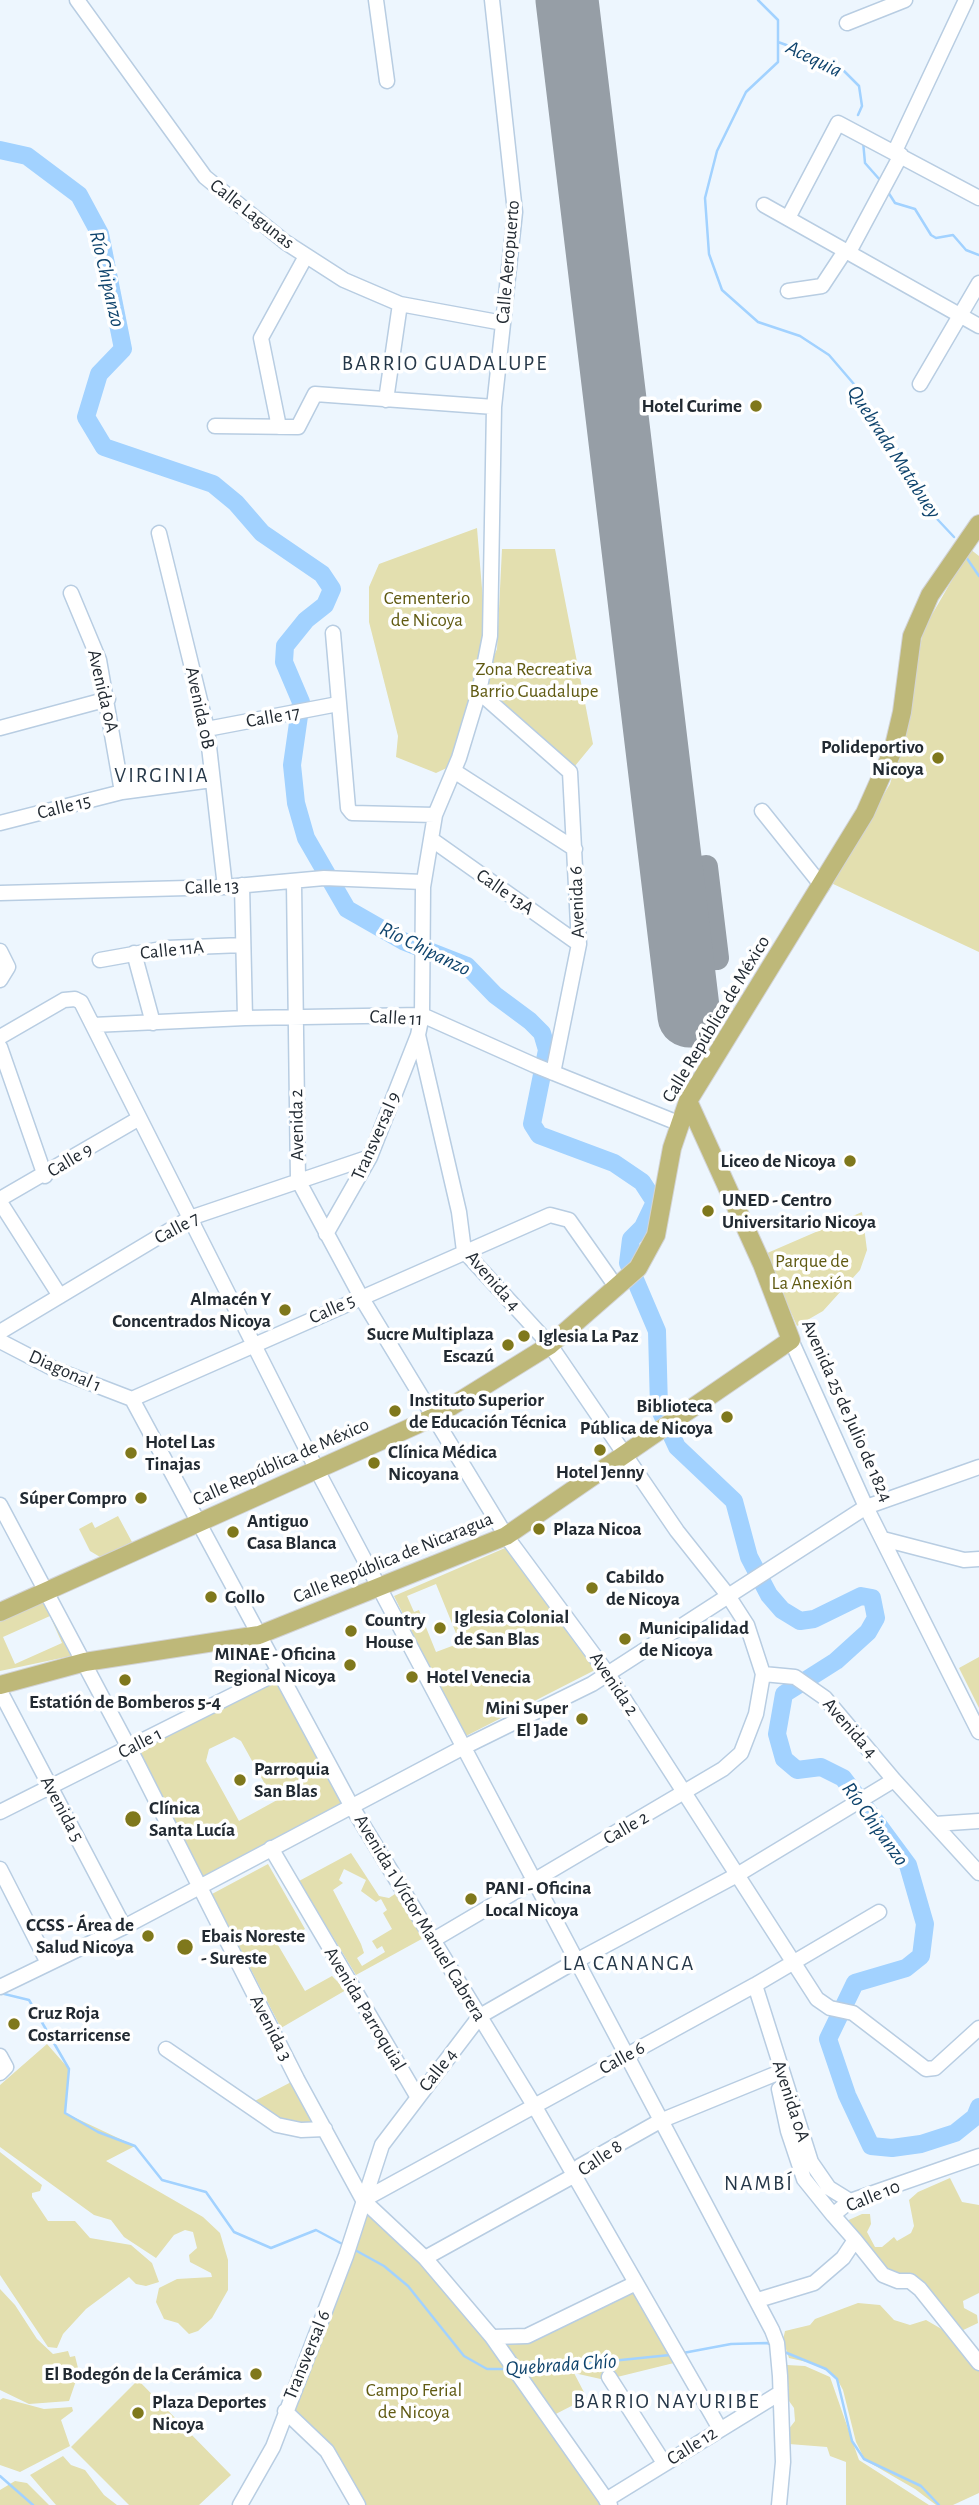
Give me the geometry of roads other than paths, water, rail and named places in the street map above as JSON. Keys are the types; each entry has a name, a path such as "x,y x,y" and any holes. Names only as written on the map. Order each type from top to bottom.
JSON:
{"main road":[{"name":"Calle República de México","path":"0,1612 434,1416 550,1345 627,1279 656,1235 678,1123 688,1101 865,813 893,750 902,712 912,636 925,605 979,524"},
{"name":"Avenida 25 de Julio de 1824","path":"688,1101 762,1264 791,1340"},
{"name":"Calle República de Nicaragua","path":"0,1685 85,1662 259,1635 380,1589 506,1536 625,1457 791,1340"}],"street":[{"name":"Calle Lagunas","path":"77,0 205,177 231,201 306,256 344,280 400,304 503,323"},
{"path":"376,0 387,81"},
{"name":"Calle Aeropuerto","path":"479,692 490,636 494,407 516,212 492,0"},
{"path":"847,23 905,0"},
{"path":"789,291 822,286 877,204 966,0"},
{"path":"788,218 838,123 979,198"},
{"path":"764,205 979,326"},
{"path":"279,427 261,338 306,256"},
{"path":"920,384 979,283"},
{"path":"386,400 400,304"},
{"path":"215,426 298,426 315,394 494,407"},
{"name":"Avenida 0B","path":"159,533 207,729 225,887"},
{"name":"Avenida 0A","path":"71,593 99,660 108,699 122,792"},
{"path":"333,634 346,801 352,813 435,815"},
{"name":"Avenida 4","path":"479,692 454,771 435,815 424,882 422,1015 418,1035 459,1212 464,1251 550,1345 625,1457 727,1594 747,1625 763,1674 795,1677 814,1689 844,1719 894,1780 979,1872"},
{"name":"Avenida 6","path":"479,692 570,772 579,944 551,1072"},
{"path":"0,728 108,699"},
{"name":"Calle 17","path":"207,729 338,704"},
{"path":"454,771 575,849"},
{"name":"Calle 15","path":"0,823 122,792 212,780"},
{"path":"762,810 822,886"},
{"name":"Calle 13A","path":"431,839 579,944"},
{"name":"Calle 13","path":"0,893 225,887 331,878 424,882"},
{"name":"Avenida 2","path":"294,883 298,1180 361,1297 506,1536 608,1674 817,1999 830,2008 853,2013 926,2069 935,2068 979,2028"},
{"path":"242,886 245,1018"},
{"name":"Calle 11A","path":"100,960 167,948 243,945"},
{"path":"0,951 8,967 1,979"},
{"path":"134,953 153,1023"},
{"path":"0,1037 64,1000 75,999 81,1002 317,1470 533,1882 758,2300 777,2343 783,2462 779,2505"},
{"name":"Calle 11","path":"93,1026 296,1016 422,1015 534,1065 678,1123"},
{"name":"Transversal 9","path":"326,1234 370,1157 418,1035"},
{"path":"0,1047 45,1175"},
{"name":"Calle 9","path":"0,1200 138,1119"},
{"name":"Calle 7","path":"0,1332 190,1218 370,1157"},
{"path":"0,1200 60,1296"},
{"name":"Calle 5","path":"132,1399 550,1215 569,1220 627,1279"},
{"name":"Diagonal 1","path":"0,1340 54,1369 132,1399"},
{"name":"Avenida 25 de Julio de 1824","path":"791,1340 866,1507 979,1732"},
{"name":"Avenida 1 Víctor Manuel Cabrera","path":"132,1399 352,1807 435,1939 535,2107 720,2429"},
{"path":"0,1987 124,1927 608,1674 727,1594 866,1507 979,1467"},
{"name":"Avenida 3","path":"0,1504 85,1662 297,2079 363,2200 425,2258 492,2337 608,2503"},
{"path":"883,1539 964,1560 979,1559"},
{"name":"Calle 1","path":"0,1812 279,1672"},
{"name":"Calle 2","path":"435,1939 686,1793 741,1753 756,1714 763,1674"},
{"name":"Avenida 5","path":"0,1690 124,1927"},
{"name":"Calle 4","path":"363,2200 382,2145 480,2016 737,1875 894,1780"},
{"path":"935,1824 979,1821"},
{"name":"Avenida Parroquial","path":"271,1848 418,2096"},
{"path":"0,1869 48,1963"},
{"name":"Calle 6","path":"363,2200 755,1985 879,1912"},
{"name":"Avenida 0A","path":"755,1985 778,2073 797,2163 811,2192 833,2215"},
{"path":"166,2049 277,2125 301,2130 325,2129"},
{"path":"0,2056 6,2067 0,2073"},
{"name":"Avenida 0A","path":"778,2073 819,2178 850,2201"},
{"name":"Calle 8","path":"425,2258 575,2175 580,2166 660,2121 778,2073"},
{"name":"Calle 10","path":"758,2300 814,2283 843,2258 855,2240 833,2215 850,2201 979,2156"},
{"name":"Transversal 6","path":"240,2505 273,2447 346,2256 363,2200"},
{"path":"855,2240 883,2275 898,2281 910,2281 919,2289 979,2363"},
{"path":"492,2337 527,2336 636,2283"},
{"path":"609,2377 664,2463"},
{"name":"Calle 12","path":"608,2503 664,2463 780,2393"},
{"path":"285,2411 327,2451 358,2505"}],"waterway":[{"name":"Quebrada Matabuey","path":"758,0 778,20 778,62 746,92 717,151 705,198 709,254 722,290 758,322 800,336 829,355 853,383 908,465 924,505 954,537"},
{"name":"Acequia","path":"778,42 814,55 829,69 844,71 859,86 862,106 858,115"},
{"name":"Acequia","path":"863,141 865,163 880,180"},
{"name":"Río Chipanzo","path":"0,150 27,156 79,195 100,234 123,349 99,374 86,417 104,447 213,484 236,503 262,533 322,574 332,589 325,605 306,620 285,646 284,662 301,702 292,765 296,803 306,838 347,909 403,941 467,966 495,995 530,1021 542,1033 547,1050 532,1124 539,1135 614,1163 642,1182 655,1202 643,1227 631,1239 628,1263 657,1331 659,1408 677,1447 734,1501 749,1557 769,1595 782,1610 800,1621 814,1619 861,1596 872,1598 876,1618 868,1632 836,1661 784,1694 777,1734 784,1759 797,1770 821,1767 843,1778 908,1865 925,1924 921,1956 906,1968 855,1983 828,2039 847,2095 871,2146 892,2148 921,2144 955,2133 975,2117 979,2107"},
{"name":"Acequia","path":"888,192 895,203 915,209 931,235 936,238 953,235 966,250 979,255"},
{"name":"Quebrada Matabuey","path":"966,557 979,576"},
{"name":"Quebrada Chío","path":"0,1993 29,2000 69,2069 65,2113 98,2132 135,2146 162,2180 206,2192 234,2232 271,2248 316,2230 346,2246"},
{"name":"Quebrada Chío","path":"355,2250 384,2266 408,2286 464,2356 487,2369 510,2369"},
{"name":"Quebrada Chío","path":"683,2353 731,2344 767,2343 773,2346"},
{"name":"Quebrada Chío","path":"782,2351 826,2369 837,2379 852,2441 864,2459 921,2486 939,2505"},
{"name":"Quebrada Chío","path":"523,2370 670,2355"},
{"path":"0,2476 33,2505"}],"place":[{"name":"Hotel Curime","path":"756,406"},
{"name":"Polideportivo Nicoya","path":"938,758"},
{"name":"Liceo de Nicoya","path":"850,1161"},
{"name":"UNED - Centro Universitario Nicoya","path":"708,1211"},
{"name":"Almacén Y Concentrados Nicoya","path":"285,1310"},
{"name":"Iglesia La Paz","path":"524,1336"},
{"name":"Sucre Multiplaza Escazú","path":"508,1345"},
{"name":"Instituto Superior de Educación Técnica","path":"395,1411"},
{"name":"Biblioteca Pública de Nicoya","path":"727,1417"},
{"name":"Hotel Jenny","path":"600,1450"},
{"name":"Hotel Las Tinajas","path":"131,1453"},
{"name":"Clínica Médica Nicoyana","path":"374,1463"},
{"name":"Súper Compro","path":"141,1498"},
{"name":"Plaza Nicoa","path":"539,1529"},
{"name":"Antiguo Casa Blanca","path":"233,1532"},
{"name":"Cabildo de Nicoya","path":"592,1588"},
{"name":"Gollo","path":"211,1597"},
{"name":"Iglesia Colonial de San Blas","path":"440,1628"},
{"name":"Country House","path":"351,1631"},
{"name":"Municipalidad de Nicoya","path":"625,1639"},
{"name":"MINAE - Oficina Regional Nicoya","path":"350,1665"},
{"name":"Hotel Venecia","path":"412,1677"},
{"name":"Estatión de Bomberos 5-4","path":"125,1680"},
{"name":"Mini Super El Jade","path":"582,1719"},
{"name":"Parroquia San Blas","path":"240,1780"},
{"name":"Clínica Santa Lucía","path":"133,1819"},
{"name":"PANI - Oficina Local Nicoya","path":"471,1899"},
{"name":"CCSS - Área de Salud Nicoya","path":"148,1936"},
{"name":"Ebais Noreste - Sureste","path":"185,1947"},
{"name":"Cruz Roja Costarricense","path":"14,2024"},
{"name":"El Bodegón de la Cerámica","path":"256,2374"},
{"name":"Plaza Deportes Nicoya","path":"138,2413"}],"district":[{"name":"BARRIO GUADALUPE","path":"445,364"},
{"name":"VIRGINIA","path":"162,776"},
{"name":"LA CANANGA","path":"629,1964"},
{"name":"NAMBÍ","path":"759,2184"},
{"name":"BARRIO NAYURIBE","path":"667,2402"}],"park label":[{"name":"Cementerio de Nicoya","path":"427,609"},
{"name":"Zona Recreativa Barrio Guadalupe","path":"534,680"},
{"name":"Parque de La Anexión","path":"812,1272"},
{"name":"Campo Ferial de Nicoya","path":"414,2401"}]}
